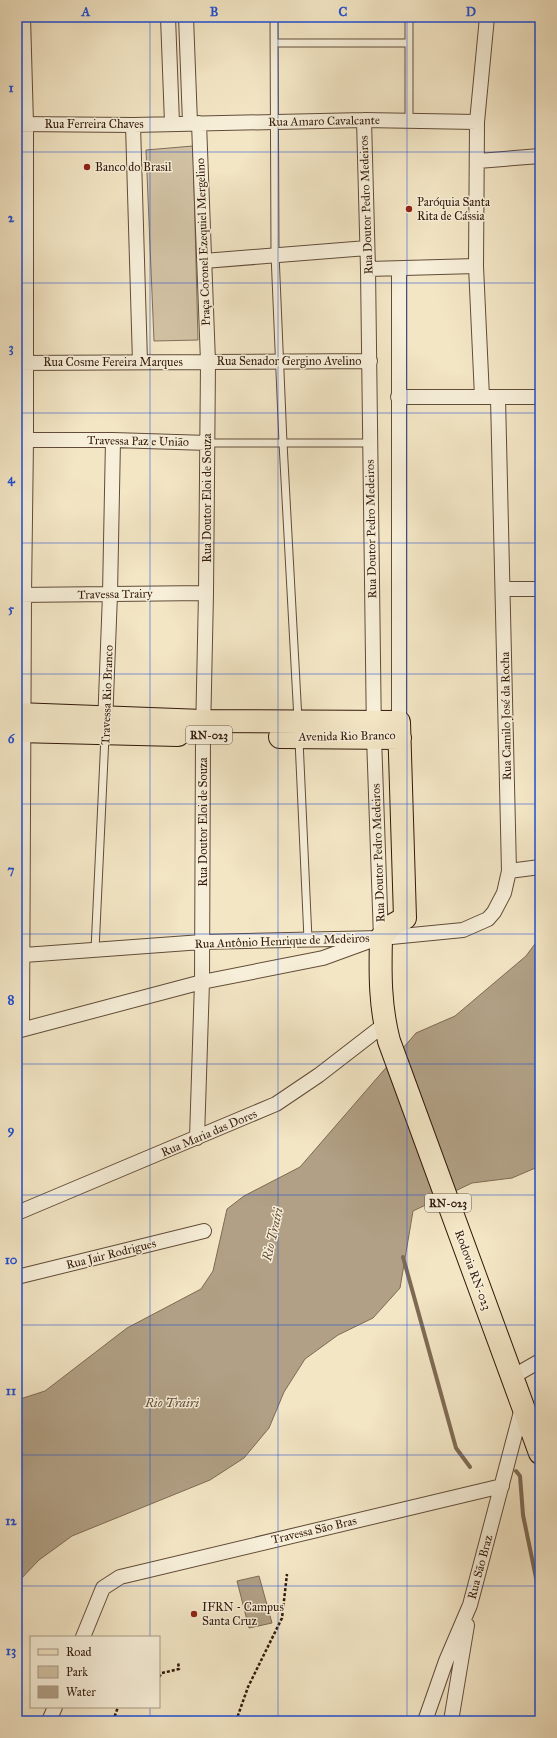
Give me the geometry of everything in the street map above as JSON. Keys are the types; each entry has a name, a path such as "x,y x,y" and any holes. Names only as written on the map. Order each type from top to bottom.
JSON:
{"main road":[{"name":"Avenida Rio Branco","path":"20,723 203,728 400,730"},
{"name":"Rua Doutor Pedro Medeiros","path":"387,1033 380,986 381,938 391,926 405,918 400,730"},
{"name":"Rodovia RN-023","path":"387,1033 509,1371"},
{"name":"RN-023","path":"509,1371 540,1453"}],"street":[{"path":"20,1030 24,955 20,723 22,440 21,124 23,17"},
{"path":"168,17 172,123"},
{"name":"Praça Coronel Ezequiel Mergelino","path":"186,17 204,261 208,362"},
{"path":"482,397 476,266 478,161 477,122 487,17"},
{"name":"Rua Amaro Cavalcante","path":"172,123 364,120 477,122"},
{"name":"Rua Doutor Pedro Medeiros","path":"364,120 370,361 374,729 381,938"},
{"name":"Rua Ferreira Chaves","path":"21,124 172,123"},
{"path":"133,124 140,362"},
{"path":"478,161 540,156"},
{"path":"204,261 275,254 367,248"},
{"path":"368,269 476,266"},
{"name":"Rua Doutor Pedro Medeiros","path":"399,269 398,397 400,730"},
{"name":"Rua Senador Gergino Avelino","path":"208,362 370,361"},
{"name":"Rua Cosme Fereira Marques","path":"21,363 208,362"},
{"name":"Rua Doutor Eloi de Souza","path":"197,1138 202,982 203,728 208,362"},
{"path":"398,397 540,397"},
{"name":"Rua Camilo José da Rocha","path":"381,938 464,930 477,925 488,919 496,908 504,893 510,871 498,398"},
{"name":"Travessa Paz e União","path":"22,440 113,440 208,443"},
{"name":"Travessa Rio Branco","path":"105,725 110,594 113,440"},
{"path":"504,589 540,589"},
{"name":"Travessa Trairy","path":"20,595 206,593"},
{"path":"510,871 540,867"},
{"name":"Rua Antônio Henrique de Medeiros","path":"24,955 202,942 381,938"},
{"name":"Rua Antônio Henrique de Medeiros","path":"20,1030 202,982 323,958 381,938"},
{"name":"Rua Maria das Dores","path":"17,1213 276,1104 319,1075 387,1033"},
{"name":"Rua Jair Rodrigues","path":"17,1275 204,1231"},
{"path":"509,1371 540,1361"},
{"name":"Rua São Braz","path":"425,1721 448,1656 470,1605 522,1408"},
{"name":"Travessa São Bras","path":"83,1636 103,1588 113,1580 127,1575 502,1486"},
{"path":"451,1721 470,1605"},
{"path":"49,1721 55,1708"}],"lane":[{"path":"274,17 275,43 273,122 275,254 308,939"},
{"path":"408,120 409,17"},
{"path":"275,43 409,43"},
{"name":"Travessa Paz e União","path":"208,443 370,443"},
{"name":"Travessa Rio Branco","path":"95,950 105,725"}],"path":[{"path":"236,1721 248,1687 282,1618 287,1574"},
{"path":"160,1676 162,1673 180,1669 178,1662"},
{"path":"113,1721 118,1708"}],"green space":[{"path":"193,146 198,340 154,341 146,150"}],"water":[{"name":"Rio Trairi","path":"540,937 540,1166 512,1178 472,1183 413,1211 400,1288 373,1318 338,1335 305,1359 284,1392 269,1428 244,1458 210,1480 72,1536 39,1560 17,1583 17,1400 45,1391 127,1328 201,1289 213,1271 227,1209 244,1196 300,1167 416,1033 455,1016 526,956"},
{"path":"259,1576 272,1623 249,1628 237,1581"}],"waterway":[{"path":"403,1257 456,1448 470,1467"},
{"path":"516,1471 520,1476 523,1515 540,1597"}],"place":[{"name":"Banco do Brasil","path":"87,167"},
{"name":"Paróquia Santa Rita de Cássia","path":"409,209"},
{"name":"IFRN - Campus Santa Cruz","path":"194,1614"}],"water label":[{"name":"Rio Traíri","path":"272,1234"}]}
